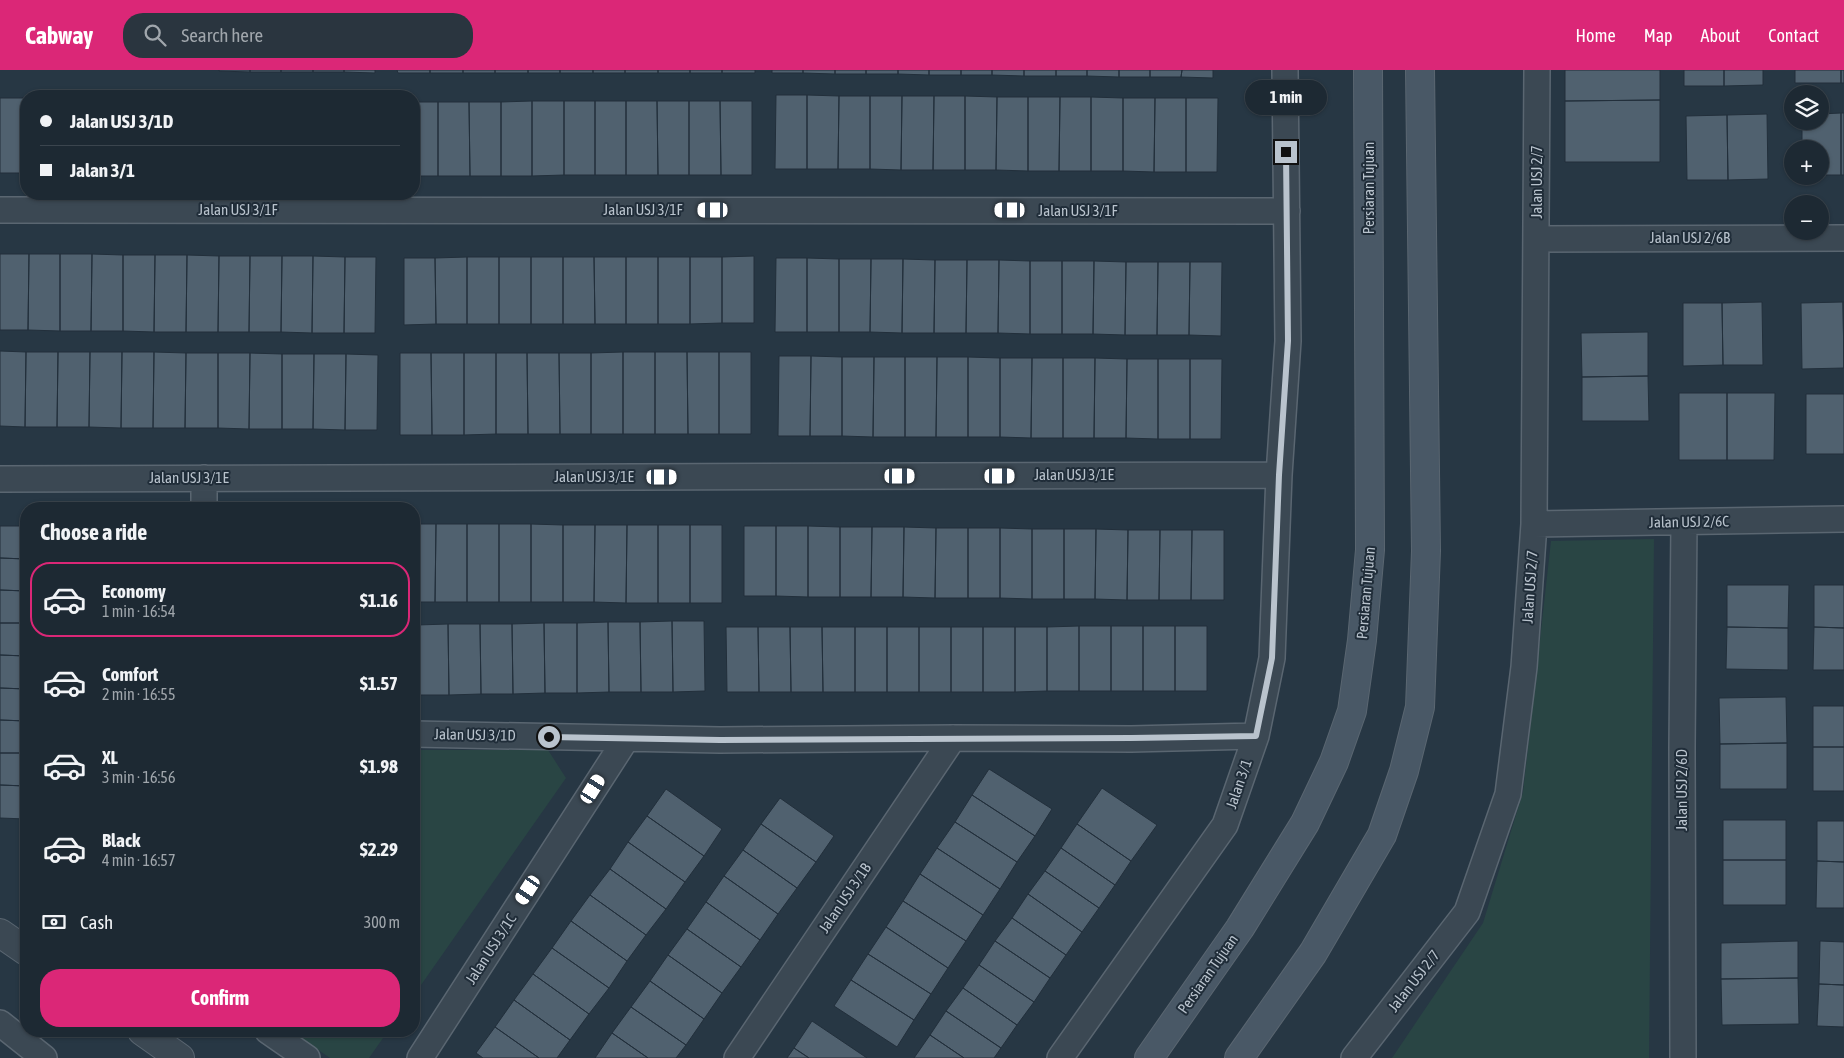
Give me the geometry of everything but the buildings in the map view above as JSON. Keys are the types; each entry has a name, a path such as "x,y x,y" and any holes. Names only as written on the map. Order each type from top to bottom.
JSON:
{"main road":[{"name":"Persiaran Tujuan","path":"1149,1058 1240,928 1305,823 1334,762 1352,711 1362,640 1370,550 1368,70"},
{"path":"1239,1058 1313,953 1382,835 1404,771 1420,707 1426,551 1420,70"}],"street":[{"name":"Jalan 3/1","path":"1060,1058 1226,825 1256,736 1272,658 1279,475 1288,341 1285,70"},
{"name":"Jalan USJ 2/7","path":"1354,1058 1467,912 1508,794 1524,667 1534,524 1538,70"},
{"name":"Jalan USJ 3/1F","path":"0,210 1287,211"},
{"name":"Jalan USJ 2/6B","path":"1536,239 1844,238"},
{"name":"Jalan USJ 3/1E","path":"0,479 1279,475"},
{"path":"204,478 204,502"},
{"name":"Jalan USJ 2/6C","path":"1534,524 1844,519"},
{"name":"Jalan USJ 2/6D","path":"1683,1058 1682,747 1684,522"},
{"name":"Jalan USJ 3/1D","path":"420,734 720,740 1256,736"},
{"name":"Jalan USJ 3/1C","path":"420,1058 626,738"},
{"name":"Jalan USJ 3/1B","path":"737,1058 953,738"},
{"path":"0,933 20,947"},
{"path":"0,1023 40,1057"},
{"path":"150,1037 180,1058"},
{"path":"277,1037 307,1058"}],"green space":[{"path":"1654,539 1649,1058 1392,1058 1483,923 1523,792 1551,541"},
{"path":"420,750 548,750 566,778 420,986"},
{"path":"300,1037 384,1037 369,1058 330,1058"}],"route":[{"path":"549,737 720,740 1256,736 1272,658 1279,475 1288,341 1286,152"}]}
